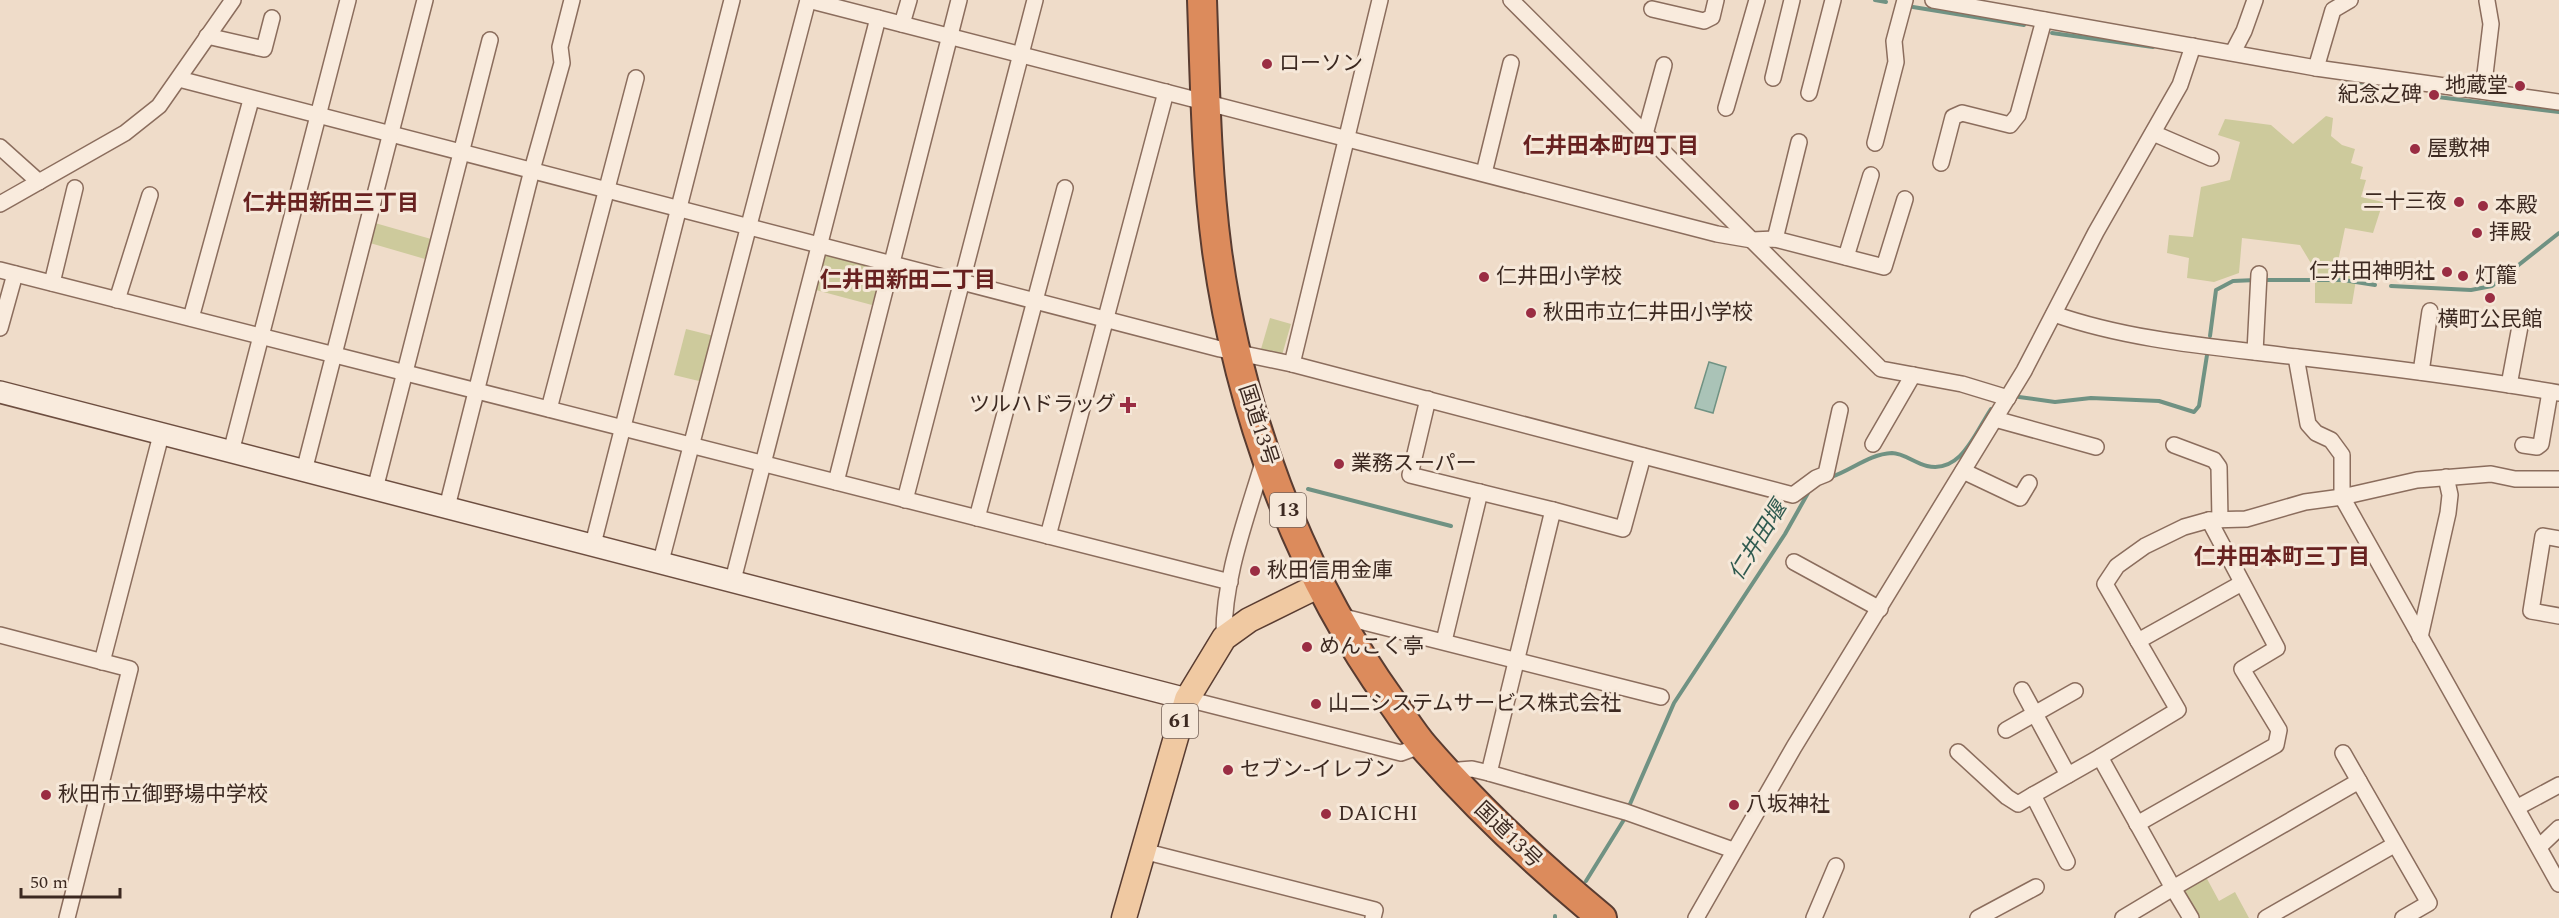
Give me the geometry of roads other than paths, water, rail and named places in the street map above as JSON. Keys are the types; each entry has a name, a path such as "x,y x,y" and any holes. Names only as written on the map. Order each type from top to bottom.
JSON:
{"highway":[{"name":"国道13号","path":"1202,0 1206,102 1217,250 1236,352 1265,453 1320,585 1358,654 1423,745 1531,859 1602,918"}],"main road":[{"name":"61","path":"1125,918 1187,699 1224,638 1249,620 1320,585"}],"street":[{"path":"0,204 125,133 159,106 233,0"},
{"path":"231,452 348,0"},
{"path":"304,471 425,0"},
{"path":"447,507 532,170 562,63 560,47 572,0"},
{"path":"593,544 732,0"},
{"path":"661,561 808,0 1717,234 1752,240 1775,239 1884,267 1905,199"},
{"path":"902,24 909,0"},
{"path":"836,482 959,0"},
{"path":"905,500 1035,0"},
{"path":"1292,364 1380,0"},
{"path":"1511,0 1881,369 1962,384 2008,398"},
{"path":"1652,9 1704,21 1712,17 1716,0"},
{"path":"1726,108 1756,0"},
{"path":"1773,78 1792,0"},
{"path":"1809,93 1833,0"},
{"path":"1875,143 1896,62 1894,41 1905,0"},
{"path":"1934,0 1978,4 2044,20 2316,68 2559,102"},
{"path":"2232,52 2244,31 2255,0"},
{"path":"2316,68 2332,10 2350,0"},
{"path":"2483,91 2491,24 2487,1"},
{"path":"207,36 264,49 272,18"},
{"path":"733,580 878,18"},
{"path":"1941,163 1953,117 1962,113 2010,125 2018,115 2044,20"},
{"path":"375,489 490,40"},
{"path":"1696,918 1733,850 2008,398 2180,85 2193,46"},
{"path":"1484,173 1510,63"},
{"path":"1645,134 1664,65"},
{"path":"549,409 636,78"},
{"path":"179,79 251,100 319,115 679,207 1104,319 1292,364 1793,495 1816,478 1826,474 1840,410"},
{"path":"1048,536 1166,92"},
{"path":"191,318 251,100"},
{"path":"2153,133 2211,158"},
{"path":"1775,239 1799,142"},
{"path":"0,147 39,182"},
{"path":"1846,257 1871,175"},
{"path":"52,283 75,188"},
{"path":"977,518 1065,188"},
{"path":"117,300 150,195"},
{"path":"0,270 1230,582"},
{"path":"0,328 15,274"},
{"path":"2255,352 2259,279"},
{"path":"2421,372 2430,311"},
{"path":"2054,314 2091,327 2255,352 2421,372 2555,392 2541,444 2537,447 2523,446"},
{"path":"2509,385 2521,321"},
{"path":"2296,357 2308,424 2316,433 2331,440 2342,455 2342,497 2540,846 2559,884"},
{"path":"1873,444 1913,375"},
{"path":"0,392 1401,753 1423,745"},
{"path":"1428,399 1410,475 1623,529 1643,456"},
{"path":"1995,419 2096,447"},
{"path":"102,662 160,435"},
{"path":"2137,824 2276,745 2279,730 2242,669 2277,648 2242,583 2215,520 2219,467 2214,459 2174,445"},
{"path":"1224,638 1224,618 1230,582 1265,453"},
{"path":"1963,471 2020,498 2029,483"},
{"path":"1958,752 2007,797 2018,804 2178,710 2105,584 2117,566 2145,546 2184,527 2215,520 2246,519 2305,502 2342,497 2417,480 2490,474 2515,479 2559,478"},
{"path":"2420,637 2448,513 2450,495 2446,477"},
{"path":"1444,641 1480,492"},
{"path":"1489,773 1515,658 1553,510"},
{"path":"2559,539 2542,536 2531,610 2559,616"},
{"path":"1794,562 1880,609"},
{"path":"2138,641 2242,583"},
{"path":"1336,615 1515,658 1661,697"},
{"path":"0,634 130,669 67,918"},
{"path":"2022,690 2068,775"},
{"path":"2006,730 2074,691"},
{"path":"2343,753 2429,903 2403,918"},
{"path":"2100,757 2191,918"},
{"path":"1446,771 1472,769 1489,773 1626,812 1733,850"},
{"path":"2123,918 2359,781"},
{"path":"2518,807 2559,785"},
{"path":"2033,795 2067,862"},
{"path":"2540,846 2559,828"},
{"path":"2266,918 2394,845"},
{"path":"1143,851 1375,910 1373,918"},
{"path":"1814,918 1836,866"},
{"path":"1978,918 2036,887"}],"waterway":[{"path":"1875,0 1886,2"},
{"path":"1913,7 2024,25"},
{"path":"2052,33 2153,47"},
{"path":"2344,79 2420,94"},
{"path":"2438,97 2559,112"},
{"name":"仁井田堰","path":"2391,286 2471,290 2492,286 2559,233"},
{"name":"仁井田堰","path":"2210,336 2216,290 2233,281 2256,280"},
{"name":"仁井田堰","path":"2264,280 2343,280 2375,285"},
{"name":"仁井田堰","path":"2019,397 2055,402 2091,398 2159,401 2194,412 2199,406 2207,355"},
{"name":"仁井田堰","path":"1831,477 1868,459 1892,453 1927,466 1939,467 1949,464 1966,450 1991,409"},
{"path":"1308,489 1451,526"},
{"name":"仁井田堰","path":"1630,804 1674,703 1785,534 1808,493"},
{"path":"1586,881 1625,818"}],"place":[{"name":"ローソン","path":"1267,64"},
{"name":"地蔵堂","path":"2520,86"},
{"name":"紀念之碑","path":"2434,95"},
{"name":"屋敷神","path":"2415,149"},
{"name":"二十三夜","path":"2459,202"},
{"name":"本殿","path":"2483,206"},
{"name":"拝殿","path":"2477,233"},
{"name":"仁井田神明社","path":"2447,272"},
{"name":"灯籠","path":"2463,276"},
{"name":"仁井田小学校","path":"1484,277"},
{"name":"横町公民館","path":"2490,298"},
{"name":"秋田市立仁井田小学校","path":"1531,313"},
{"name":"ツルハドラッグ","path":"1128,405"},
{"name":"業務スーパー","path":"1339,464"},
{"name":"秋田信用金庫","path":"1255,571"},
{"name":"めんこく亭","path":"1307,647"},
{"name":"山二システムサービス株式会社","path":"1316,704"},
{"name":"セブン-イレブン","path":"1228,770"},
{"name":"秋田市立御野場中学校","path":"46,795"},
{"name":"八坂神社","path":"1734,805"},
{"name":"DAICHI","path":"1326,814"}],"district":[{"name":"仁井田本町四丁目","path":"1611,146"},
{"name":"仁井田新田三丁目","path":"331,203"},
{"name":"仁井田新田二丁目","path":"908,280"},
{"name":"仁井田本町三丁目","path":"2282,557"}]}
